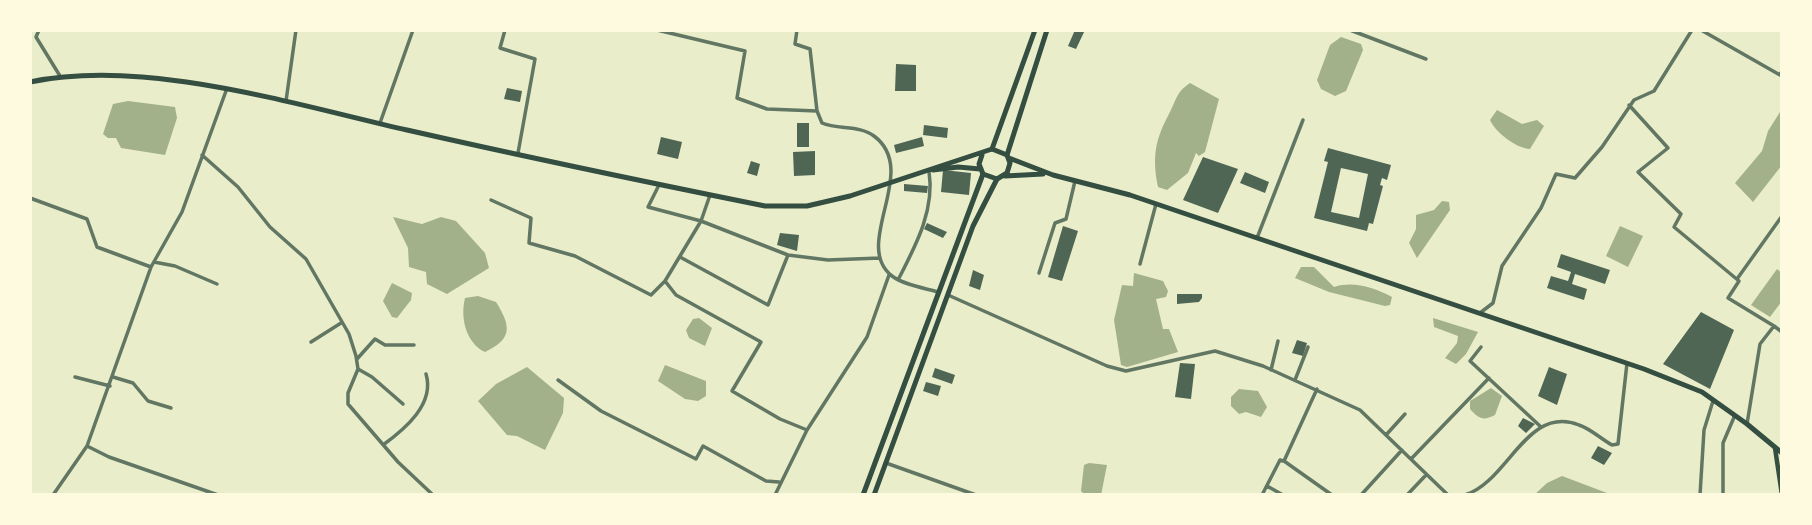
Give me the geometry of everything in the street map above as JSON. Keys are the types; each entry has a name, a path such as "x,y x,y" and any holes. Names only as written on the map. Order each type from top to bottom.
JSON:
{"main road":[{"path":"30,82 60,76 112,75 226,91 765,206 807,206 982,155 992,149 1035,30"},
{"path":"874,495 972,226 1000,178 1010,168 1008,156 1047,30"},
{"path":"992,149 1053,175 1156,204 1627,363 1702,393 1735,415 1782,453"},
{"path":"863,495 981,172 982,155"},
{"path":"927,170 958,167 1000,178 1014,173 1053,175"},
{"path":"1775,448 1782,495"}],"street":[{"path":"36,37 39,30"},
{"path":"286,103 296,30"},
{"path":"380,124 413,30"},
{"path":"505,30 500,48 535,59 518,154"},
{"path":"657,30 745,51 737,98 767,109 817,111"},
{"path":"797,30 795,44 810,49 817,111 822,123 833,128 872,134 884,146 891,182 877,240 880,258 889,275 938,292"},
{"path":"1350,30 1426,59"},
{"path":"1478,314 1493,303 1502,266 1541,208 1556,174 1575,178 1602,147 1629,105 1654,91 1692,30"},
{"path":"1701,30 1781,74"},
{"path":"30,36 36,37 60,76"},
{"path":"53,495 87,446 152,265 182,212 226,91"},
{"path":"1629,105 1668,148 1638,172 1681,214 1674,227 1737,279"},
{"path":"1256,238 1304,120"},
{"path":"202,155 238,187 270,227 302,254 341,323 357,359 358,369 348,393 348,404 383,445 433,495"},
{"path":"898,280 930,206 927,170"},
{"path":"1039,273 1055,223 1066,219 1075,181"},
{"path":"659,184 648,207 701,222 788,254 828,260 880,258"},
{"path":"491,200 531,218 529,243 575,256 651,295 665,281 701,222 710,195"},
{"path":"30,198 88,219 97,247 152,265 175,266 217,284"},
{"path":"1140,264 1156,204"},
{"path":"1782,216 1737,279 1739,281 1728,298 1782,332"},
{"path":"680,257 768,305 788,254"},
{"path":"775,495 779,482 807,430 867,337 889,275"},
{"path":"665,281 676,295 761,342 732,391 780,419 807,430"},
{"path":"947,295 1107,366 1126,371 1215,351 1271,370 1360,410 1448,495"},
{"path":"311,342 341,323"},
{"path":"1747,424 1760,344 1774,326"},
{"path":"357,359 375,339 385,345 414,345"},
{"path":"1271,370 1278,341"},
{"path":"1481,346 1470,361 1540,426"},
{"path":"1295,380 1308,347"},
{"path":"1465,495 1483,485 1503,467 1540,426 1561,421 1580,425 1612,445 1618,444 1627,363"},
{"path":"358,369 372,377 403,404"},
{"path":"383,445 403,430 423,405 429,385 426,374"},
{"path":"75,377 110,386"},
{"path":"113,377 133,383 148,401 171,408"},
{"path":"1411,460 1489,378"},
{"path":"558,380 601,411 696,459 704,446 766,481 779,482"},
{"path":"1284,461 1317,389"},
{"path":"1700,495 1704,430 1713,400"},
{"path":"1386,435 1405,414"},
{"path":"1723,495 1723,443 1735,415"},
{"path":"87,446 186,486 218,495"},
{"path":"1361,495 1402,450"},
{"path":"1262,495 1280,460 1332,495"},
{"path":"886,463 976,495"},
{"path":"1407,495 1426,475"},
{"path":"1267,486 1283,495"}],"shaded area":[{"path":"1341,37 1361,44 1363,50 1346,91 1335,96 1321,89 1317,80 1330,45"},
{"path":"1190,83 1219,99 1205,152 1199,156 1196,153 1188,173 1167,190 1158,187 1155,158 1158,141 1177,97"},
{"path":"128,101 175,107 177,118 165,155 121,148 116,138 108,138 103,134 113,104"},
{"path":"1497,110 1522,124 1537,120 1544,126 1530,149 1513,143 1497,130 1490,120"},
{"path":"1780,112 1782,165 1753,202 1735,183 1762,151 1768,131"},
{"path":"1442,201 1449,202 1450,210 1417,258 1409,243 1416,229 1416,215 1434,210"},
{"path":"393,217 422,224 441,217 456,221 485,253 489,268 447,294 427,284 426,272 409,267 408,248"},
{"path":"1620,226 1643,236 1628,267 1606,256"},
{"path":"1301,267 1314,267 1334,287 1356,285 1385,293 1392,297 1390,305 1329,292 1295,278"},
{"path":"1777,269 1782,273 1782,301 1770,317 1751,305"},
{"path":"1134,273 1163,281 1168,291 1166,297 1156,299 1163,329 1169,329 1178,352 1127,367 1121,365 1114,320 1122,285 1133,286"},
{"path":"392,283 412,293 411,300 397,318 392,317 383,301"},
{"path":"478,296 496,302 505,318 507,331 501,342 485,352 473,343 463,314 465,298"},
{"path":"699,318 712,328 705,346 689,338 686,330 693,319"},
{"path":"1433,318 1478,332 1466,354 1456,364 1445,358 1457,343 1458,336 1434,327"},
{"path":"665,365 706,381 706,396 698,401 685,399 658,381"},
{"path":"527,367 564,398 563,413 545,450 517,436 507,435 478,401 496,384"},
{"path":"1491,388 1502,396 1495,415 1481,418 1470,409 1470,401"},
{"path":"1239,389 1258,391 1267,407 1261,417 1246,412 1239,414 1231,406 1231,397"},
{"path":"1084,465 1107,465 1101,495 1085,495 1081,491"},
{"path":"1562,476 1607,495 1534,495 1547,483"}],"building":[{"path":"1075,30 1085,30 1076,49 1068,46"},
{"path":"896,64 916,65 916,91 895,91"},
{"path":"507,88 522,91 520,102 504,99"},
{"path":"797,123 809,123 809,147 797,147"},
{"path":"924,125 948,128 947,138 923,135"},
{"path":"661,137 682,142 678,159 657,154"},
{"path":"922,137 924,146 896,153 894,145"},
{"path":"1328,148 1391,165 1387,180 1382,178 1380,185 1383,186 1373,224 1369,223 1367,231 1314,218 1328,162 1324,161","holes":["1341,168 1368,174 1359,218 1331,212"]},
{"path":"815,151 815,175 794,176 793,152"},
{"path":"1203,157 1238,169 1218,213 1183,200"},
{"path":"751,161 760,164 757,176 747,173"},
{"path":"943,170 971,173 969,195 941,192"},
{"path":"1245,172 1269,182 1265,193 1240,183"},
{"path":"904,184 928,186 927,193 904,191"},
{"path":"927,223 947,232 943,238 924,229"},
{"path":"1063,226 1078,231 1062,281 1048,277"},
{"path":"780,233 799,235 797,251 777,245"},
{"path":"1561,254 1610,270 1605,284 1575,274 1572,284 1587,289 1584,300 1547,288 1551,276 1568,281 1571,272 1557,267"},
{"path":"973,270 984,275 980,290 969,286"},
{"path":"1177,294 1202,294 1202,298 1199,302 1177,304"},
{"path":"1701,312 1734,330 1710,389 1663,364"},
{"path":"1297,340 1307,343 1303,356 1292,353"},
{"path":"1180,363 1195,364 1191,399 1175,397"},
{"path":"1549,367 1567,374 1557,405 1538,396"},
{"path":"935,368 955,375 952,384 932,377"},
{"path":"926,382 941,386 938,396 923,391"},
{"path":"1523,418 1535,424 1526,433 1518,426"},
{"path":"1598,446 1612,453 1604,465 1591,458"}]}
